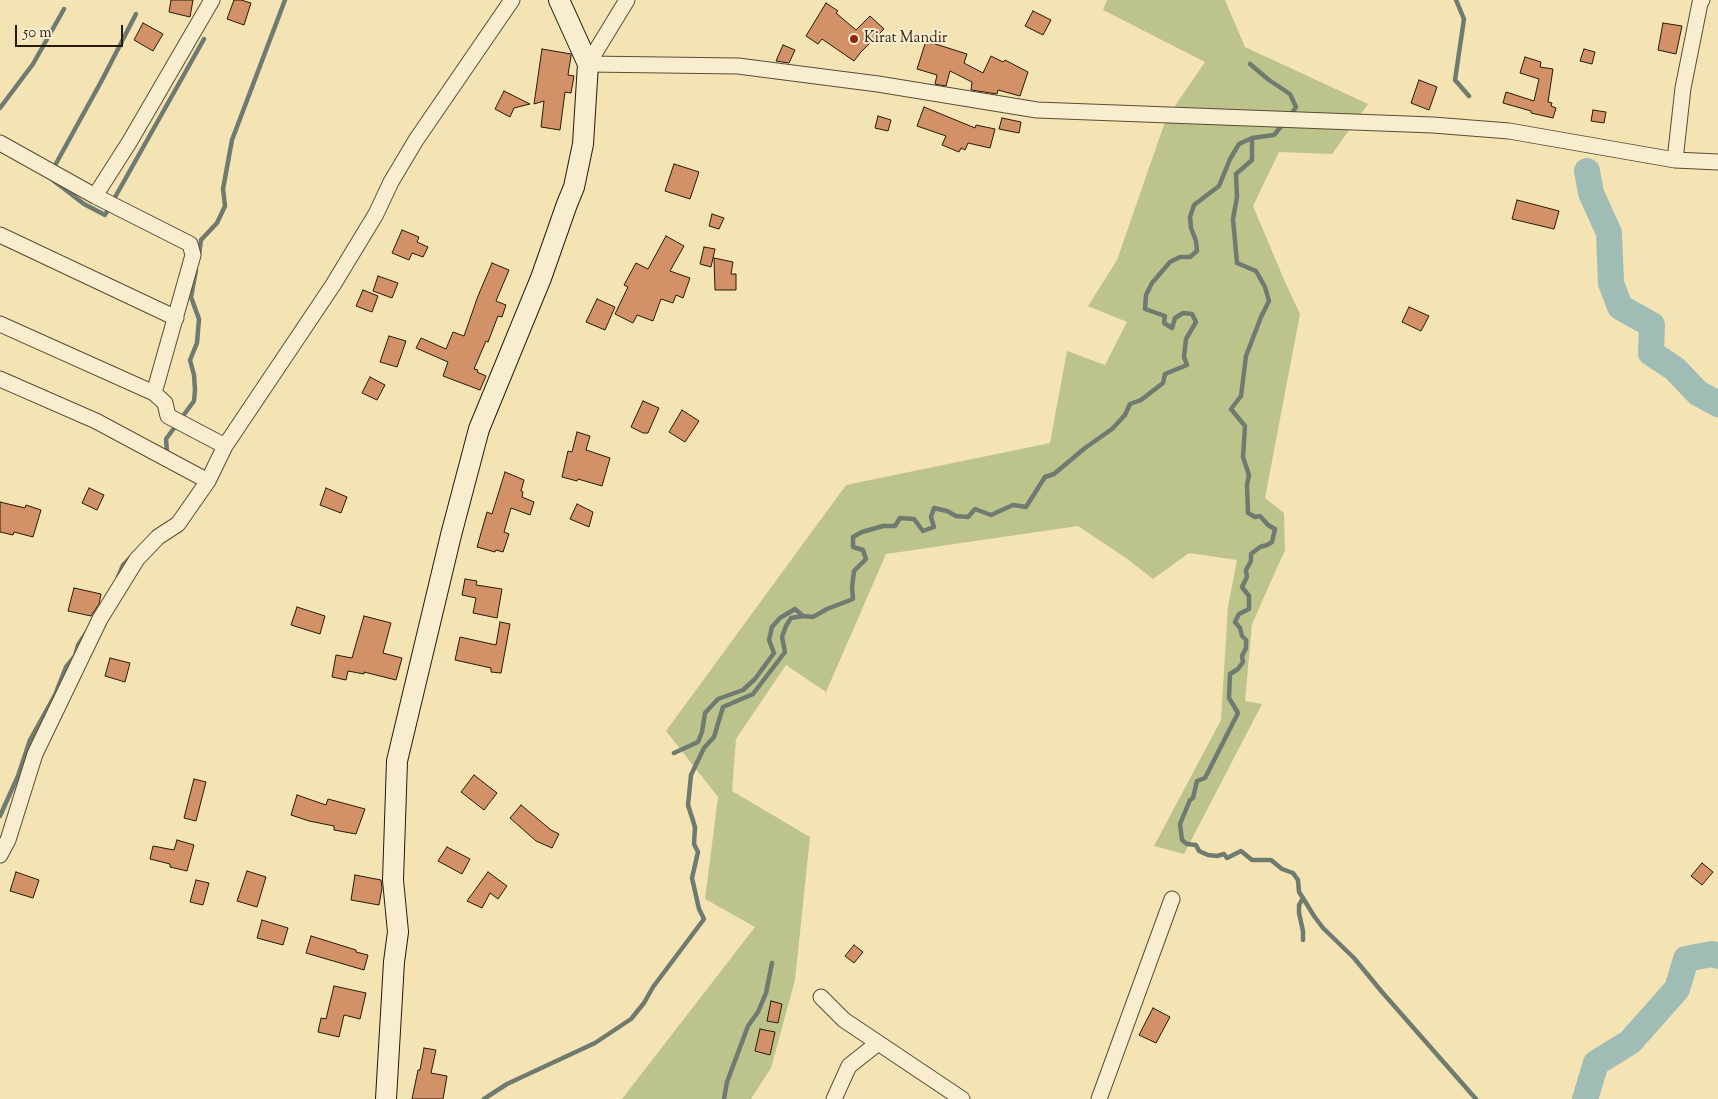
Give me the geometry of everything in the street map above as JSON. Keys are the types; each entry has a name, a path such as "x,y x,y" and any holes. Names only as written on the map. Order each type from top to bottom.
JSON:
{"street":[{"path":"95,196 130,141 212,0"},
{"path":"0,855 8,840 34,754 100,619 137,559 158,537 178,524 208,481 225,446 333,285 376,214 391,182 416,140 512,0"},
{"path":"559,0 588,64"},
{"path":"386,1099 394,962 398,932 393,880 397,761 451,535 479,429 541,278 574,187 583,144 588,64 627,0"},
{"path":"1675,160 1682,88 1702,0"},
{"path":"588,64 738,66 878,84 1038,110 1433,125 1509,131 1675,160 1718,162"},
{"path":"0,143 95,196 190,244 193,255 154,393"},
{"path":"0,235 176,318"},
{"path":"0,324 154,393 165,403 168,416 225,446"},
{"path":"0,379 96,421 208,481"},
{"path":"1099,1099 1172,898"},
{"path":"821,997 844,1020 962,1099"},
{"path":"834,1099 849,1066 878,1042"}],"green space":[{"path":"1107,0 1225,0 1245,47 1368,104 1332,154 1279,152 1253,206 1300,314 1265,498 1284,513 1285,550 1252,624 1245,701 1262,704 1184,854 1154,846 1221,720 1228,606 1237,560 1189,553 1153,579 1126,558 1078,526 886,554 826,692 786,665 736,739 732,791 810,837 795,980 771,1068 751,1099 622,1099 755,927 705,899 718,797 666,731 846,485 1050,443 1067,351 1105,365 1127,322 1088,306 1117,260 1166,119 1205,62 1103,10"}],"building":[{"path":"171,0 193,0 190,17 169,12"},
{"path":"234,0 251,3 244,25 227,19"},
{"path":"826,3 838,11 836,13 856,30 870,16 884,29 854,61 822,39 818,44 806,36"},
{"path":"1033,11 1051,20 1043,35 1025,26"},
{"path":"143,23 163,34 153,51 134,40"},
{"path":"1663,23 1682,26 1676,54 1658,50"},
{"path":"926,41 967,54 964,63 983,73 991,56 1003,62 1005,60 1028,72 1020,96 998,90 997,94 971,90 972,82 950,71 946,86 935,84 937,75 917,69"},
{"path":"783,45 795,50 789,63 776,61"},
{"path":"542,49 571,54 568,75 574,76 571,93 565,92 560,130 541,127 544,101 534,104"},
{"path":"1584,49 1595,52 1592,64 1580,61"},
{"path":"1525,57 1541,62 1540,67 1553,69 1548,102 1552,103 1551,106 1556,108 1553,118 1531,113 1531,111 1503,103 1506,92 1534,101 1539,79 1520,73"},
{"path":"1419,80 1437,87 1429,110 1411,103"},
{"path":"504,91 530,104 514,108 510,117 495,109"},
{"path":"924,107 975,128 976,125 995,129 990,148 968,143 965,150 961,148 959,152 942,145 946,136 917,126"},
{"path":"1593,110 1606,112 1604,123 1591,121"},
{"path":"878,116 891,120 888,131 875,128"},
{"path":"1002,118 1021,122 1019,133 999,129"},
{"path":"674,164 699,172 690,199 665,191"},
{"path":"1517,200 1559,211 1554,229 1512,219"},
{"path":"712,214 724,218 719,229 709,226"},
{"path":"402,230 419,237 417,242 428,247 423,257 412,253 409,260 392,253"},
{"path":"666,236 684,246 670,271 690,278 683,298 676,295 673,303 661,299 653,321 637,315 633,323 615,314 628,287 624,285 636,263 648,269"},
{"path":"704,247 715,249 711,267 700,264"},
{"path":"714,258 733,262 731,274 736,274 736,290 715,290"},
{"path":"492,263 509,270 496,301 506,305 502,317 498,316 488,342 486,341 474,369 486,376 480,390 443,376 448,362 416,348 421,338 446,349 453,332 464,336"},
{"path":"378,276 398,283 392,298 373,291"},
{"path":"363,290 378,296 372,312 356,306"},
{"path":"597,299 615,307 605,330 586,322"},
{"path":"1409,307 1429,316 1421,331 1402,322"},
{"path":"389,336 406,341 397,367 380,362"},
{"path":"370,377 385,385 377,400 362,393"},
{"path":"643,401 659,408 648,433 643,433 631,427"},
{"path":"682,410 699,421 685,442 669,432"},
{"path":"577,432 590,436 586,450 610,458 602,486 578,479 577,481 562,477 568,451 572,452"},
{"path":"505,472 524,480 521,491 523,492 522,497 534,502 530,515 511,508 504,532 509,534 503,552 496,550 495,552 477,547 487,512 492,514"},
{"path":"89,488 104,495 97,510 82,503"},
{"path":"326,488 347,497 341,513 320,505"},
{"path":"0,502 25,508 26,505 41,510 33,537 14,532 13,535 0,532"},
{"path":"577,504 593,512 589,527 570,519"},
{"path":"465,579 477,581 476,585 502,589 497,618 473,613 476,598 462,595"},
{"path":"74,588 101,594 99,604 91,616 68,611"},
{"path":"297,607 325,616 320,634 291,625"},
{"path":"364,616 391,623 383,653 402,658 396,680 364,672 364,674 348,671 346,680 332,677 336,655 352,658"},
{"path":"500,622 510,624 501,673 491,672 491,668 455,660 460,637 496,645"},
{"path":"110,658 130,663 125,682 105,676"},
{"path":"474,775 497,793 484,810 461,792"},
{"path":"194,779 206,782 196,821 184,818"},
{"path":"297,795 326,805 328,799 365,809 356,834 334,830 334,826 291,815"},
{"path":"521,805 551,830 559,834 552,848 536,841 510,818"},
{"path":"177,840 194,845 187,871 150,859 153,846 174,850"},
{"path":"447,847 470,859 462,874 438,861"},
{"path":"1702,863 1713,872 1702,885 1691,876"},
{"path":"247,871 266,877 257,907 237,901"},
{"path":"16,872 39,880 33,898 10,891"},
{"path":"488,872 507,886 498,899 490,893 482,908 467,901"},
{"path":"355,875 381,880 382,888 379,905 351,900"},
{"path":"196,880 209,883 203,905 190,902"},
{"path":"262,920 288,928 283,945 257,938"},
{"path":"311,936 368,955 364,970 306,953"},
{"path":"854,945 863,952 854,963 845,956"},
{"path":"334,986 366,993 360,1019 344,1015 339,1037 318,1032 321,1018 326,1019"},
{"path":"771,1001 782,1004 778,1023 767,1021"},
{"path":"1153,1008 1170,1017 1156,1043 1139,1035"},
{"path":"760,1029 775,1032 770,1055 755,1051"},
{"path":"424,1048 436,1050 431,1073 447,1076 443,1099 412,1099"}],"waterway":[{"path":"199,255 201,240 217,223 225,206 223,189 232,140 285,0"},
{"path":"1456,0 1464,19 1455,80 1469,96"},
{"path":"0,108 33,64 64,9"},
{"path":"53,169 136,14"},
{"path":"54,181 84,204 105,215 204,39"},
{"path":"1250,64 1290,94 1296,107 1290,116"},
{"path":"674,753 698,742 702,732 705,713 718,699 743,690 755,679 774,653 769,640 772,627 780,618 795,609 803,616 813,617 827,609 853,599 854,571 866,559 863,550 853,547 853,537 862,532 883,526 895,526 900,518 914,519 923,531 934,527 931,517 934,508 947,511 956,516 968,517 975,509 991,515 1013,505 1026,507 1045,477 1054,474 1085,448 1112,429 1125,415 1130,404 1141,400 1163,383 1165,374 1187,365 1184,357 1186,339 1196,322 1192,314 1183,313 1175,318 1172,328 1164,323 1165,316 1145,309 1146,295 1152,283 1170,262 1180,257 1190,257 1197,251 1190,217 1194,205 1219,186 1230,159 1239,144 1252,138 1274,135 1283,124"},
{"path":"1252,138 1252,160 1236,174 1237,197 1233,219 1237,263 1256,271 1265,287 1269,301 1246,356 1241,396 1231,409 1245,426 1243,457 1249,475 1247,485 1248,513 1255,517 1260,516 1268,525 1275,529 1272,542 1260,547 1251,554 1251,561 1246,570 1247,577 1242,587 1249,596 1249,609 1239,614 1235,622 1246,640 1246,648 1242,656 1243,662 1238,669 1230,674 1229,698 1238,713 1205,778 1197,781 1193,798 1190,800 1180,824 1182,840 1187,844 1196,845 1199,851 1208,855 1217,856 1224,854 1227,858 1241,851 1252,860 1271,860 1282,869 1293,873 1298,880 1299,892 1303,898 1299,905 1303,940"},
{"path":"1587,171 1591,193 1609,233 1611,283 1620,307 1652,325 1651,353 1675,369 1698,393 1718,404"},
{"path":"170,455 167,452 166,439 194,401 194,375 190,360 197,343 199,319 191,297 196,270"},
{"path":"118,577 123,565 130,558"},
{"path":"484,1099 507,1084 595,1043 631,1019 704,919 699,909 692,878 698,852 694,844 695,827 688,805 691,775 704,748 714,737 723,707 753,694 785,652 782,637 791,618 803,616"},
{"path":"0,816 18,776 30,740 55,695 66,667 75,656 78,645 86,633"},
{"path":"1303,898 1323,928 1354,958 1476,1099"},
{"path":"1585,1099 1596,1063 1630,1042 1677,989 1686,959 1712,954 1718,956"},
{"path":"724,1099 727,1082 748,1026 758,1012 766,993 772,963"}],"place":[{"name":"Kirat Mandir","path":"854,39"}]}
